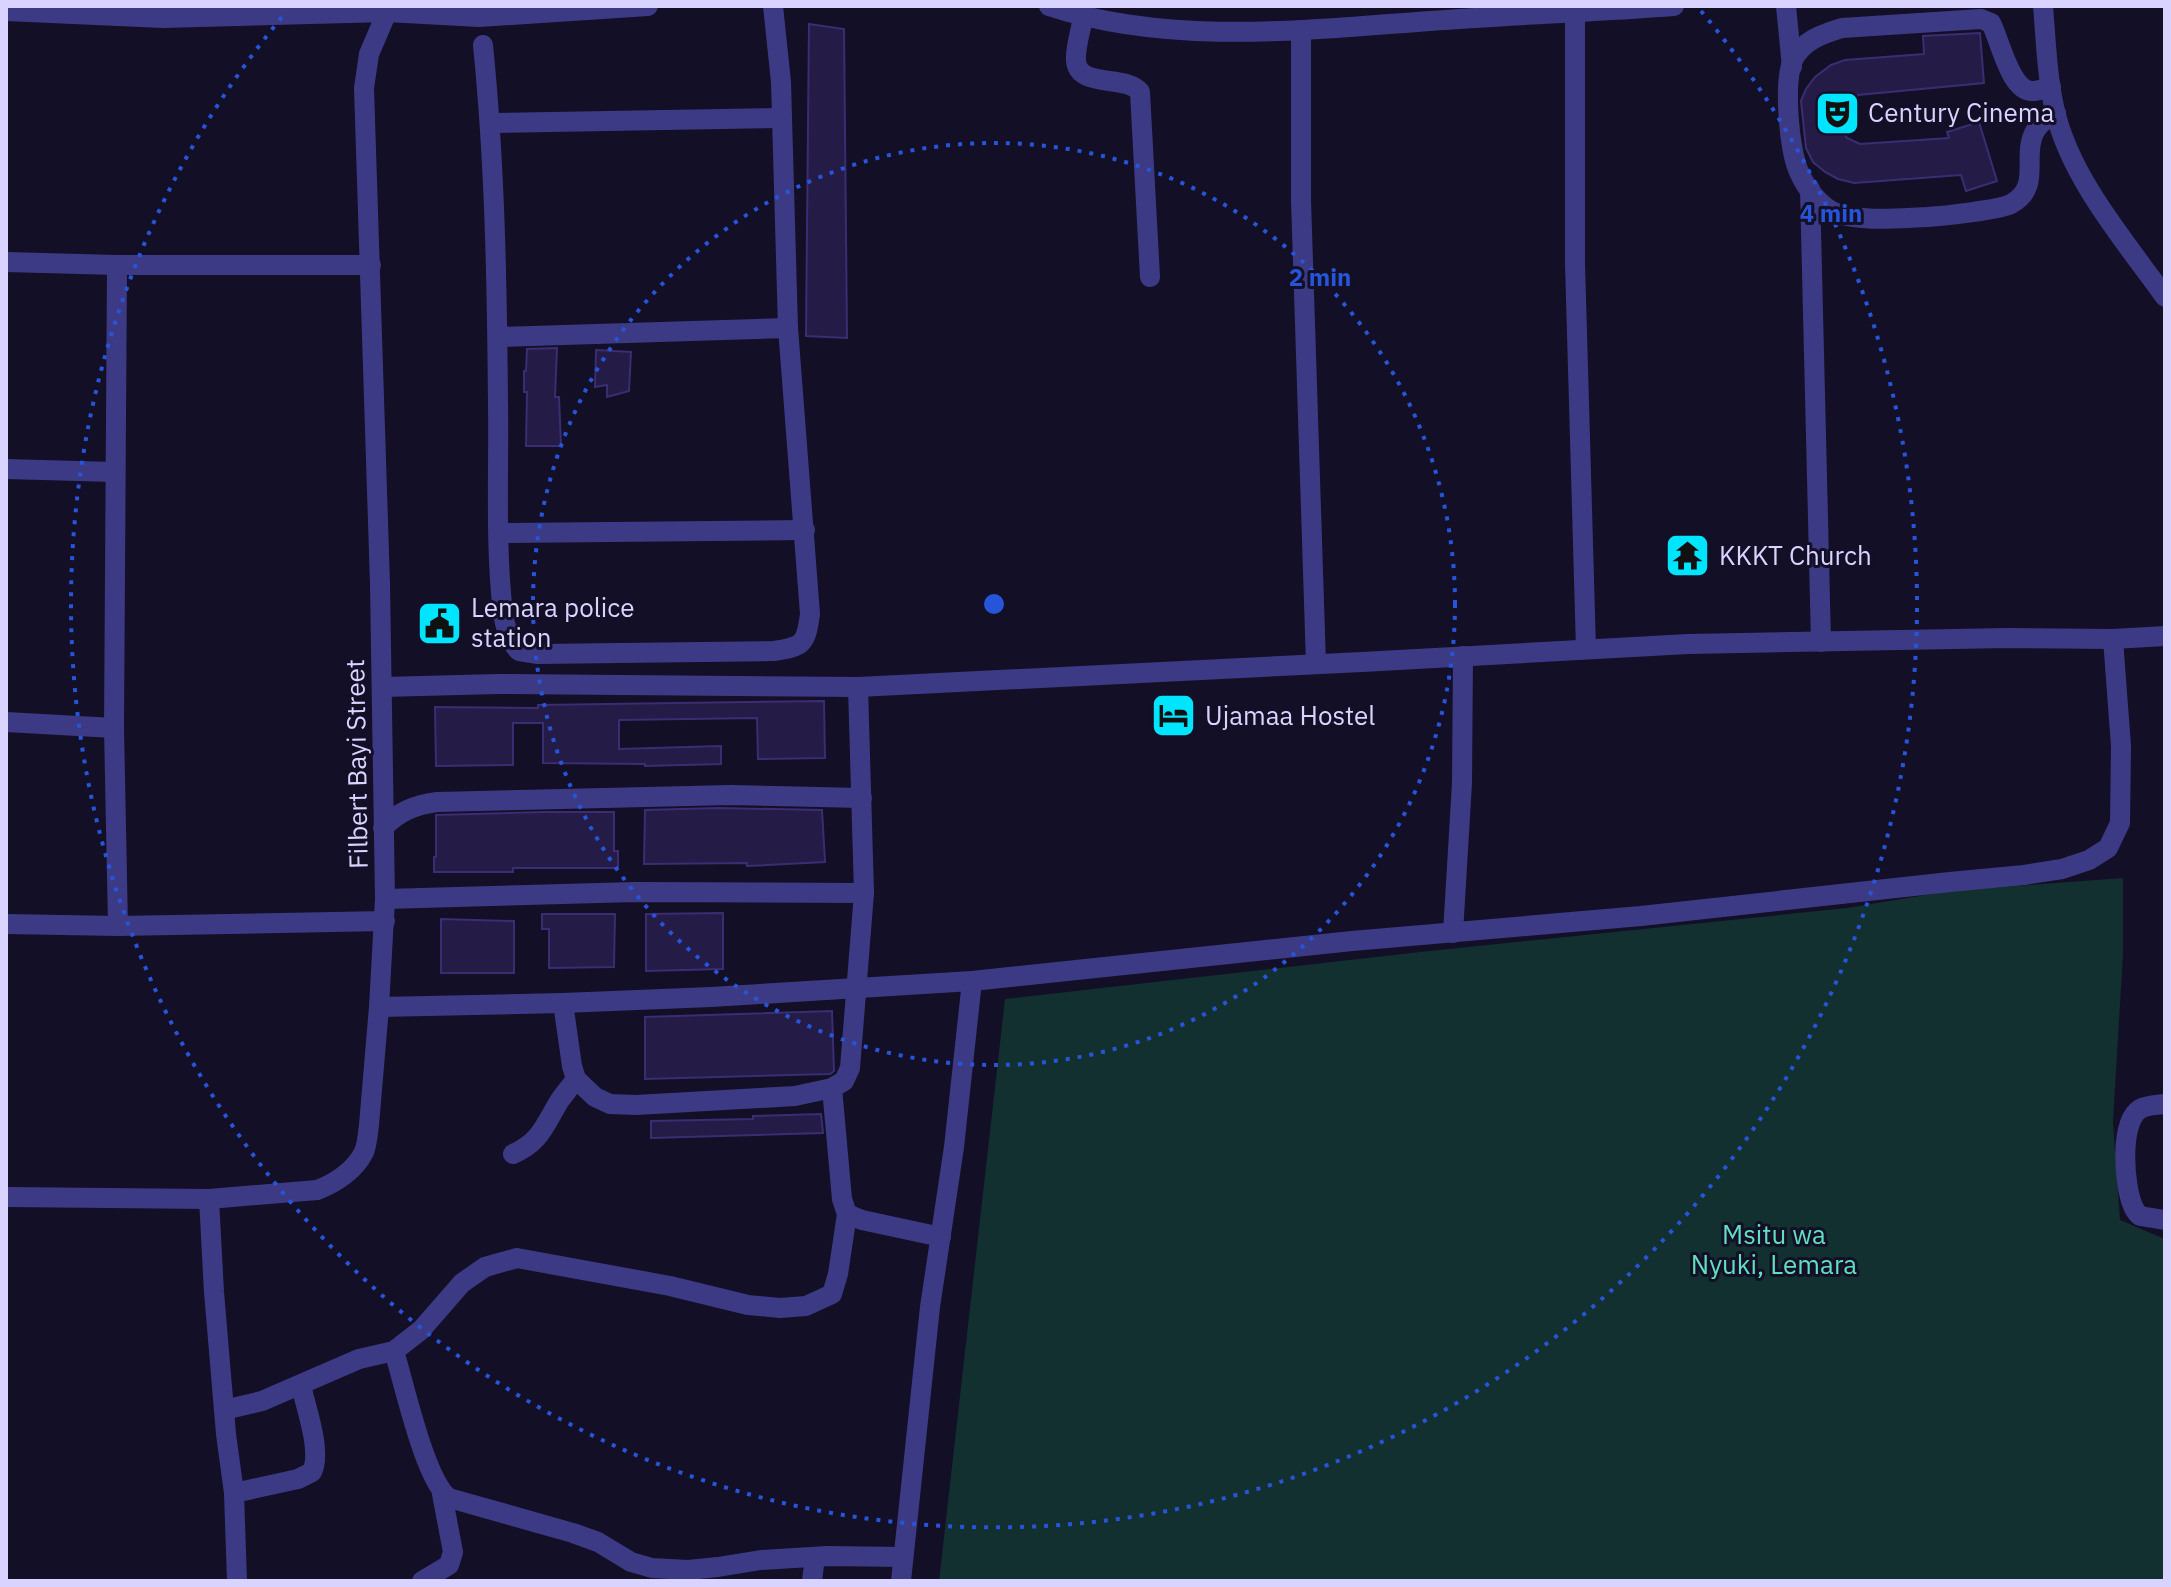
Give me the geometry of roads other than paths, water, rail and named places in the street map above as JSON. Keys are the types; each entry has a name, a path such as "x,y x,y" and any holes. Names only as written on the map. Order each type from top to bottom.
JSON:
{"street":[{"path":"6,11 163,18 388,9 479,17 648,6"},
{"path":"483,45 491,123 498,337 499,533 503,615 511,640 519,651 538,654 795,649 803,642 810,614 788,328 781,82 773,6"},
{"path":"1049,6 1083,17 1188,30 1301,32 1575,9 1674,6"},
{"path":"1786,6 1792,67"},
{"path":"2043,6 2051,87 2069,151 2093,195 2165,297"},
{"name":"Filbert Bayi Street","path":"6,1197 209,1199 317,1190 333,1184 351,1169 364,1151 379,1007 385,899 382,687 364,88 369,54 388,9"},
{"path":"1575,9 1575,263 1586,649"},
{"path":"1083,17 1076,56 1078,68 1087,77 1127,83 1137,87 1140,92 1150,277"},
{"path":"2051,87 2031,91 2012,78 1991,23 1981,19 1842,28 1820,34 1806,43 1793,61 1787,91 1790,131 1799,173 1819,201 1835,213 1869,218 1935,216 2008,206 2022,196 2029,184 2030,145 2034,131 2056,113"},
{"path":"1301,32 1301,200 1316,664"},
{"path":"491,123 782,118"},
{"path":"1810,189 1821,642"},
{"path":"6,262 371,265"},
{"path":"117,265 114,728 118,926"},
{"path":"498,337 788,328"},
{"path":"6,469 114,472"},
{"path":"499,533 805,530"},
{"path":"382,687 498,684 858,687 1702,643 2165,636"},
{"path":"379,1007 711,997 972,981 1352,941 1641,916 2062,869 2089,860 2108,848 2120,823 2121,746 2113,639"},
{"path":"1453,933 1462,783 1463,656"},
{"path":"563,1003 576,1079 595,1097 610,1104 795,1096 832,1088 844,1081 850,1068 864,893 858,687"},
{"path":"6,722 114,728"},
{"path":"383,828 409,808 437,802 731,795 862,798"},
{"path":"385,899 635,892 864,893"},
{"path":"6,924 118,926 385,921"},
{"path":"901,1581 930,1307 960,1101 972,981"},
{"path":"513,1154 528,1148 540,1135 576,1079"},
{"path":"224,1410 262,1401 359,1359 394,1351 421,1330 462,1283 485,1267 517,1258 670,1286 748,1305 780,1308 806,1306 832,1294 847,1214 842,1199 832,1088"},
{"path":"2165,1104 2140,1109 2133,1115 2125,1135 2132,1205 2140,1216 2165,1220"},
{"path":"209,1199 224,1410 234,1493 237,1581"},
{"path":"847,1214 941,1237"},
{"path":"394,1351 429,1470 442,1494 453,1552 449,1565 422,1581"},
{"path":"234,1493 298,1479 312,1472 316,1463 315,1447 301,1385"},
{"path":"442,1494 598,1542 623,1557 638,1573 652,1568 688,1570 761,1560 903,1557"},
{"path":"812,1581 815,1557"}],"place":[{"name":"Century Cinema","path":"1837,113"},
{"name":"KKKT Church","path":"1688,556"},
{"name":"Lemara police station","path":"440,623"},
{"name":"Ujamaa Hostel","path":"1174,716"}],"park label":[{"name":"Msitu wa Nyuki, Lemara","path":"1774,1250"}]}
